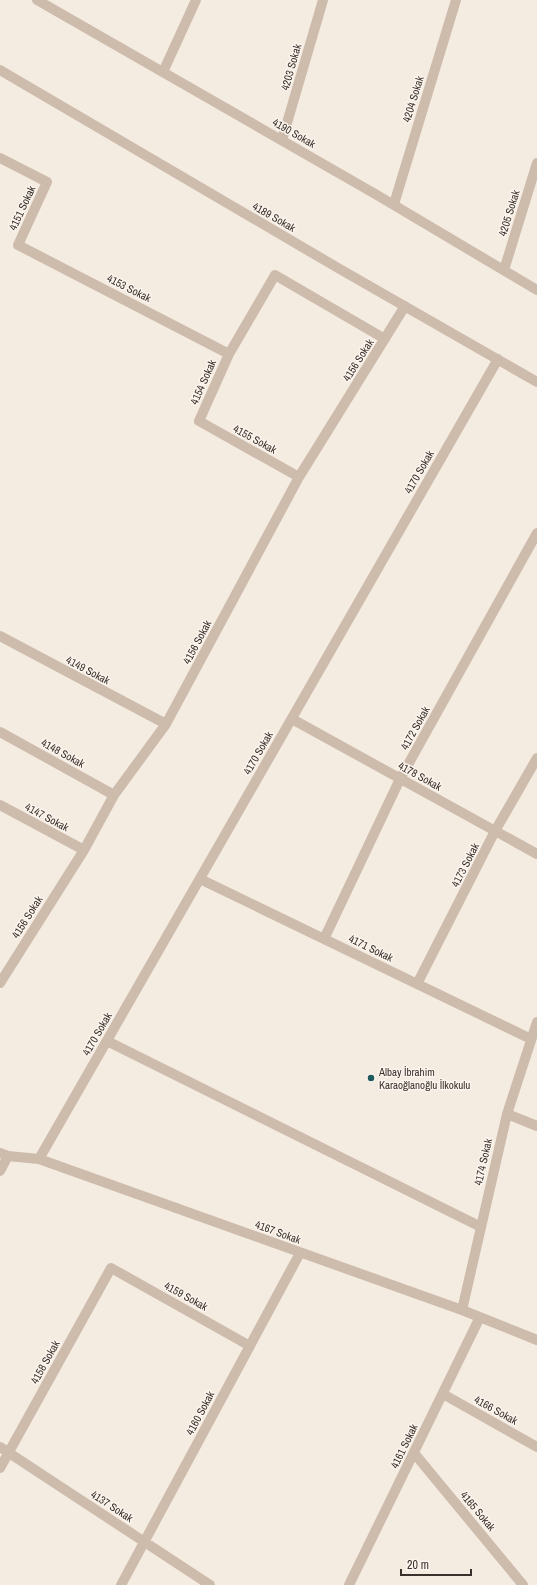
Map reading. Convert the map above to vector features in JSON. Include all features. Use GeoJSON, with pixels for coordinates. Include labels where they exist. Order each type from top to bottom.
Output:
{"type":"FeatureCollection","features":[{"type":"Feature","properties":{"kind":"street","name":"4190 Sokak"},"geometry":{"type":"LineString","coordinates":[[37,0],[51,4],[163,72],[394,204],[537,290]]}},
{"type":"Feature","properties":{"kind":"street"},"geometry":{"type":"LineString","coordinates":[[163,72],[196,0]]}},
{"type":"Feature","properties":{"kind":"street","name":"4203 Sokak"},"geometry":{"type":"LineString","coordinates":[[282,140],[323,0]]}},
{"type":"Feature","properties":{"kind":"street","name":"4204 Sokak"},"geometry":{"type":"LineString","coordinates":[[394,204],[456,0]]}},
{"type":"Feature","properties":{"kind":"street","name":"4189 Sokak"},"geometry":{"type":"LineString","coordinates":[[0,70],[537,382]]}},
{"type":"Feature","properties":{"kind":"street","name":"4151 Sokak"},"geometry":{"type":"LineString","coordinates":[[0,158],[47,182],[18,245]]}},
{"type":"Feature","properties":{"kind":"street","name":"4205 Sokak"},"geometry":{"type":"LineString","coordinates":[[504,270],[537,163]]}},
{"type":"Feature","properties":{"kind":"street","name":"4153 Sokak"},"geometry":{"type":"LineString","coordinates":[[18,245],[229,354]]}},
{"type":"Feature","properties":{"kind":"street","name":"4154 Sokak"},"geometry":{"type":"LineString","coordinates":[[199,421],[229,354],[275,275],[385,339]]}},
{"type":"Feature","properties":{"kind":"street","name":"4156 Sokak"},"geometry":{"type":"LineString","coordinates":[[0,983],[84,850],[114,795],[166,724],[299,477],[405,306]]}},
{"type":"Feature","properties":{"kind":"street","name":"4170 Sokak"},"geometry":{"type":"LineString","coordinates":[[39,1159],[498,359]]}},
{"type":"Feature","properties":{"kind":"street","name":"4155 Sokak"},"geometry":{"type":"LineString","coordinates":[[199,421],[299,477]]}},
{"type":"Feature","properties":{"kind":"street","name":"4172 Sokak"},"geometry":{"type":"LineString","coordinates":[[324,939],[400,779],[537,533]]}},
{"type":"Feature","properties":{"kind":"street","name":"4149 Sokak"},"geometry":{"type":"LineString","coordinates":[[0,636],[166,724]]}},
{"type":"Feature","properties":{"kind":"street","name":"4178 Sokak"},"geometry":{"type":"LineString","coordinates":[[292,719],[537,854]]}},
{"type":"Feature","properties":{"kind":"street","name":"4148 Sokak"},"geometry":{"type":"LineString","coordinates":[[0,732],[114,795]]}},
{"type":"Feature","properties":{"kind":"street","name":"4173 Sokak"},"geometry":{"type":"LineString","coordinates":[[417,984],[496,831],[537,758]]}},
{"type":"Feature","properties":{"kind":"street","name":"4147 Sokak"},"geometry":{"type":"LineString","coordinates":[[0,805],[84,850]]}},
{"type":"Feature","properties":{"kind":"street","name":"4171 Sokak"},"geometry":{"type":"LineString","coordinates":[[200,879],[531,1039]]}},
{"type":"Feature","properties":{"kind":"street","name":"4174 Sokak"},"geometry":{"type":"LineString","coordinates":[[462,1310],[506,1114],[537,1022]]}},
{"type":"Feature","properties":{"kind":"street"},"geometry":{"type":"LineString","coordinates":[[107,1041],[481,1227]]}},
{"type":"Feature","properties":{"kind":"street"},"geometry":{"type":"LineString","coordinates":[[506,1114],[537,1126]]}},
{"type":"Feature","properties":{"kind":"street"},"geometry":{"type":"LineString","coordinates":[[0,1171],[4,1154]]}},
{"type":"Feature","properties":{"kind":"street","name":"4167 Sokak"},"geometry":{"type":"LineString","coordinates":[[4,1154],[39,1159],[462,1310],[537,1340]]}},
{"type":"Feature","properties":{"kind":"street","name":"4160 Sokak"},"geometry":{"type":"LineString","coordinates":[[121,1585],[300,1253]]}},
{"type":"Feature","properties":{"kind":"street","name":"4159 Sokak"},"geometry":{"type":"LineString","coordinates":[[111,1268],[250,1346]]}},
{"type":"Feature","properties":{"kind":"street","name":"4158 Sokak"},"geometry":{"type":"LineString","coordinates":[[0,1468],[4,1450],[111,1268]]}},
{"type":"Feature","properties":{"kind":"street","name":"4161 Sokak"},"geometry":{"type":"LineString","coordinates":[[349,1585],[480,1317]]}},
{"type":"Feature","properties":{"kind":"street","name":"4166 Sokak"},"geometry":{"type":"LineString","coordinates":[[443,1394],[537,1447]]}},
{"type":"Feature","properties":{"kind":"street","name":"4137 Sokak"},"geometry":{"type":"LineString","coordinates":[[4,1450],[210,1585]]}},
{"type":"Feature","properties":{"kind":"street","name":"4165 Sokak"},"geometry":{"type":"LineString","coordinates":[[414,1453],[524,1585]]}},
{"type":"Feature","properties":{"kind":"place","name":"Albay İbrahim Karaoğlanoğlu İlkokulu"},"geometry":{"type":"Point","coordinates":[371,1078]}}]}
